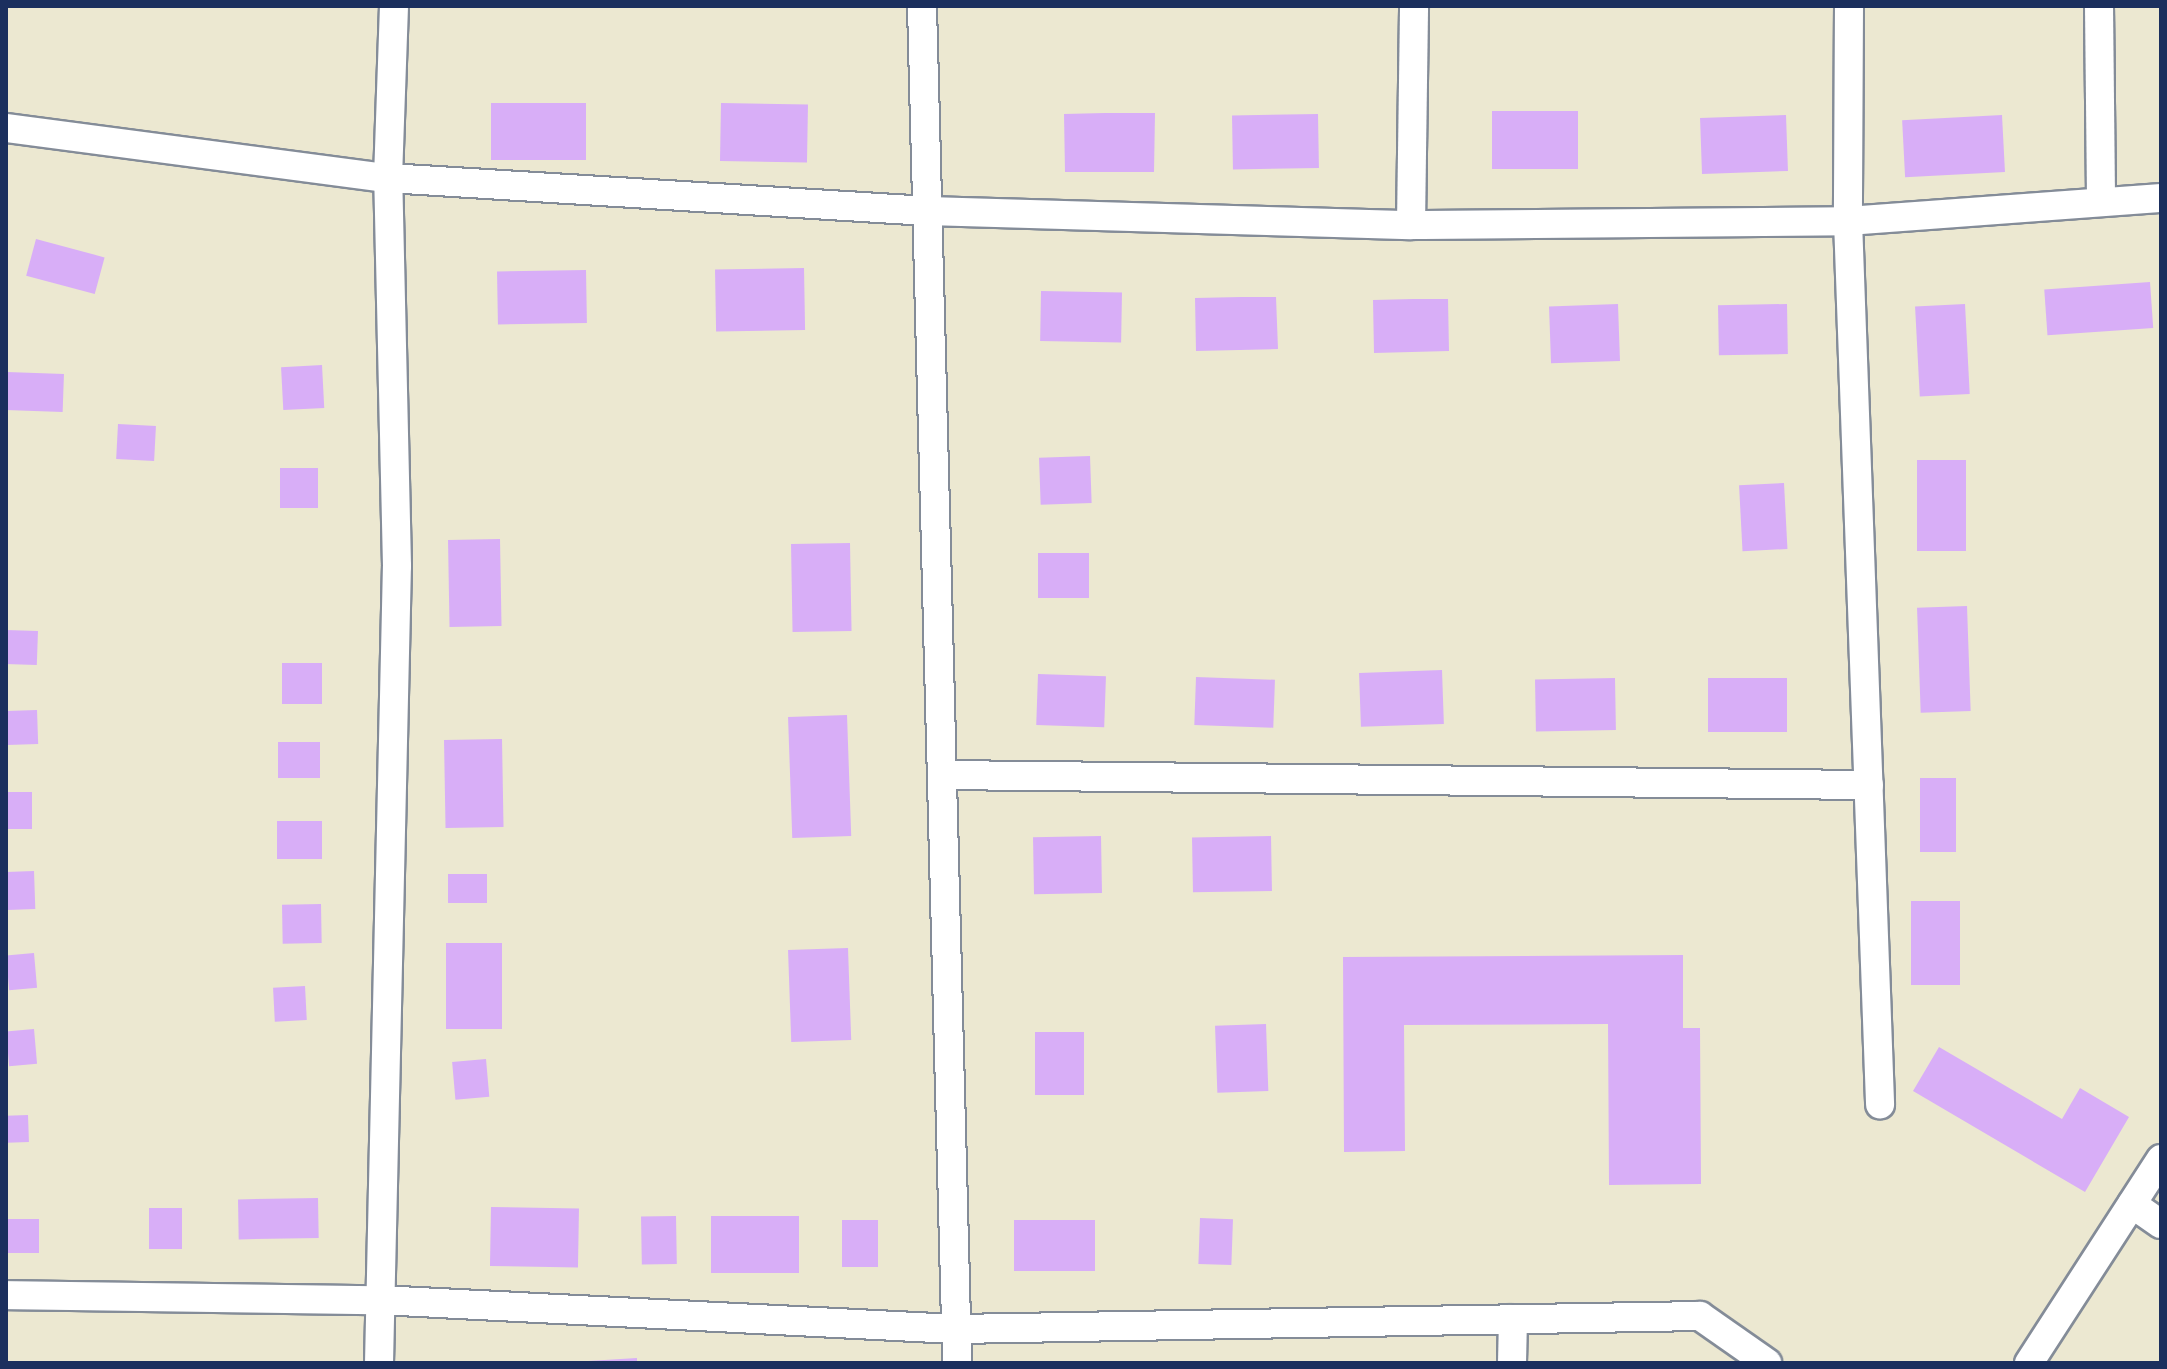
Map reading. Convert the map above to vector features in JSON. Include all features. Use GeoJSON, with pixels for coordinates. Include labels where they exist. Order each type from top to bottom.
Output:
{"type":"FeatureCollection","features":[{"type":"Feature","properties":{"kind":"street"},"geometry":{"type":"LineString","coordinates":[[379,1363],[397,566],[388,178],[394,6]]}},
{"type":"Feature","properties":{"kind":"street"},"geometry":{"type":"LineString","coordinates":[[922,6],[957,1363]]}},
{"type":"Feature","properties":{"kind":"street"},"geometry":{"type":"LineString","coordinates":[[1411,225],[1414,6]]}},
{"type":"Feature","properties":{"kind":"street"},"geometry":{"type":"LineString","coordinates":[[1849,6],[1848,221],[1880,1104]]}},
{"type":"Feature","properties":{"kind":"street"},"geometry":{"type":"LineString","coordinates":[[2099,6],[2101,202]]}},
{"type":"Feature","properties":{"kind":"street"},"geometry":{"type":"LineString","coordinates":[[6,128],[388,178],[928,211],[1411,225],[1848,221],[2161,198]]}},
{"type":"Feature","properties":{"kind":"street"},"geometry":{"type":"LineString","coordinates":[[942,775],[1869,785]]}},
{"type":"Feature","properties":{"kind":"street"},"geometry":{"type":"LineString","coordinates":[[2029,1363],[2161,1159]]}},
{"type":"Feature","properties":{"kind":"street"},"geometry":{"type":"LineString","coordinates":[[2132,1204],[2161,1224]]}},
{"type":"Feature","properties":{"kind":"street"},"geometry":{"type":"LineString","coordinates":[[6,1295],[379,1300],[956,1329],[1700,1316],[1767,1363]]}},
{"type":"Feature","properties":{"kind":"street"},"geometry":{"type":"LineString","coordinates":[[1512,1363],[1513,1319]]}},
{"type":"Feature","properties":{"kind":"building"},"geometry":{"type":"Polygon","coordinates":[[[491,103],[586,103],[586,160],[491,160],[491,103]]]}},
{"type":"Feature","properties":{"kind":"building"},"geometry":{"type":"Polygon","coordinates":[[[721,103],[808,105],[807,163],[720,161],[721,103]]]}},
{"type":"Feature","properties":{"kind":"building"},"geometry":{"type":"Polygon","coordinates":[[[1492,111],[1578,111],[1578,169],[1492,169],[1492,111]]]}},
{"type":"Feature","properties":{"kind":"building"},"geometry":{"type":"Polygon","coordinates":[[[1155,113],[1154,172],[1065,172],[1064,114],[1155,113]]]}},
{"type":"Feature","properties":{"kind":"building"},"geometry":{"type":"Polygon","coordinates":[[[1318,114],[1319,168],[1233,169],[1232,116],[1318,114]]]}},
{"type":"Feature","properties":{"kind":"building"},"geometry":{"type":"Polygon","coordinates":[[[1786,115],[1788,171],[1702,174],[1700,118],[1786,115]]]}},
{"type":"Feature","properties":{"kind":"building"},"geometry":{"type":"Polygon","coordinates":[[[2002,115],[2005,172],[1905,177],[1902,120],[2002,115]]]}},
{"type":"Feature","properties":{"kind":"building"},"geometry":{"type":"Polygon","coordinates":[[[36,239],[105,257],[95,294],[26,276],[36,239]]]}},
{"type":"Feature","properties":{"kind":"building"},"geometry":{"type":"Polygon","coordinates":[[[804,268],[805,330],[716,332],[715,270],[804,268]]]}},
{"type":"Feature","properties":{"kind":"building"},"geometry":{"type":"Polygon","coordinates":[[[586,270],[587,323],[498,325],[497,272],[586,270]]]}},
{"type":"Feature","properties":{"kind":"building"},"geometry":{"type":"Polygon","coordinates":[[[2150,282],[2153,328],[2047,335],[2044,289],[2150,282]]]}},
{"type":"Feature","properties":{"kind":"building"},"geometry":{"type":"Polygon","coordinates":[[[1041,291],[1122,292],[1121,342],[1040,341],[1041,291]]]}},
{"type":"Feature","properties":{"kind":"building"},"geometry":{"type":"Polygon","coordinates":[[[1276,297],[1278,349],[1196,351],[1195,298],[1276,297]]]}},
{"type":"Feature","properties":{"kind":"building"},"geometry":{"type":"Polygon","coordinates":[[[1448,299],[1449,351],[1374,353],[1373,300],[1448,299]]]}},
{"type":"Feature","properties":{"kind":"building"},"geometry":{"type":"Polygon","coordinates":[[[1618,304],[1620,361],[1551,363],[1549,306],[1618,304]]]}},
{"type":"Feature","properties":{"kind":"building"},"geometry":{"type":"Polygon","coordinates":[[[1787,304],[1788,354],[1719,355],[1718,305],[1787,304]]]}},
{"type":"Feature","properties":{"kind":"building"},"geometry":{"type":"Polygon","coordinates":[[[1965,304],[1970,394],[1920,396],[1915,307],[1965,304]]]}},
{"type":"Feature","properties":{"kind":"building"},"geometry":{"type":"Polygon","coordinates":[[[322,365],[324,408],[283,410],[281,367],[322,365]]]}},
{"type":"Feature","properties":{"kind":"building"},"geometry":{"type":"Polygon","coordinates":[[[7,372],[64,374],[63,412],[6,410],[7,372]]]}},
{"type":"Feature","properties":{"kind":"building"},"geometry":{"type":"Polygon","coordinates":[[[118,424],[156,426],[154,461],[116,459],[118,424]]]}},
{"type":"Feature","properties":{"kind":"building"},"geometry":{"type":"Polygon","coordinates":[[[1090,456],[1092,503],[1041,505],[1039,458],[1090,456]]]}},
{"type":"Feature","properties":{"kind":"building"},"geometry":{"type":"Polygon","coordinates":[[[1917,460],[1966,460],[1966,551],[1917,551],[1917,460]]]}},
{"type":"Feature","properties":{"kind":"building"},"geometry":{"type":"Polygon","coordinates":[[[280,468],[318,468],[318,508],[280,508],[280,468]]]}},
{"type":"Feature","properties":{"kind":"building"},"geometry":{"type":"Polygon","coordinates":[[[1784,483],[1787,549],[1743,551],[1739,485],[1784,483]]]}},
{"type":"Feature","properties":{"kind":"building"},"geometry":{"type":"Polygon","coordinates":[[[500,539],[502,626],[450,627],[448,540],[500,539]]]}},
{"type":"Feature","properties":{"kind":"building"},"geometry":{"type":"Polygon","coordinates":[[[850,543],[852,631],[793,632],[791,544],[850,543]]]}},
{"type":"Feature","properties":{"kind":"building"},"geometry":{"type":"Polygon","coordinates":[[[1038,553],[1089,553],[1089,598],[1038,598],[1038,553]]]}},
{"type":"Feature","properties":{"kind":"building"},"geometry":{"type":"Polygon","coordinates":[[[1967,606],[1971,711],[1921,713],[1917,608],[1967,606]]]}},
{"type":"Feature","properties":{"kind":"building"},"geometry":{"type":"Polygon","coordinates":[[[6,630],[38,631],[37,665],[6,664],[6,630]]]}},
{"type":"Feature","properties":{"kind":"building"},"geometry":{"type":"Polygon","coordinates":[[[282,663],[322,663],[322,704],[282,704],[282,663]]]}},
{"type":"Feature","properties":{"kind":"building"},"geometry":{"type":"Polygon","coordinates":[[[1442,670],[1444,724],[1361,727],[1359,673],[1442,670]]]}},
{"type":"Feature","properties":{"kind":"building"},"geometry":{"type":"Polygon","coordinates":[[[1038,674],[1106,676],[1104,727],[1036,725],[1038,674]]]}},
{"type":"Feature","properties":{"kind":"building"},"geometry":{"type":"Polygon","coordinates":[[[1196,677],[1275,680],[1273,728],[1194,725],[1196,677]]]}},
{"type":"Feature","properties":{"kind":"building"},"geometry":{"type":"Polygon","coordinates":[[[1615,678],[1616,730],[1536,731],[1535,679],[1615,678]]]}},
{"type":"Feature","properties":{"kind":"building"},"geometry":{"type":"Polygon","coordinates":[[[1708,678],[1787,678],[1787,732],[1708,732],[1708,678]]]}},
{"type":"Feature","properties":{"kind":"building"},"geometry":{"type":"Polygon","coordinates":[[[37,710],[38,744],[7,745],[6,711],[37,710]]]}},
{"type":"Feature","properties":{"kind":"building"},"geometry":{"type":"Polygon","coordinates":[[[847,715],[851,836],[792,838],[788,717],[847,715]]]}},
{"type":"Feature","properties":{"kind":"building"},"geometry":{"type":"Polygon","coordinates":[[[502,739],[504,827],[446,828],[444,740],[502,739]]]}},
{"type":"Feature","properties":{"kind":"building"},"geometry":{"type":"Polygon","coordinates":[[[278,742],[320,742],[320,778],[278,778],[278,742]]]}},
{"type":"Feature","properties":{"kind":"building"},"geometry":{"type":"Polygon","coordinates":[[[1920,778],[1956,778],[1956,852],[1920,852],[1920,778]]]}},
{"type":"Feature","properties":{"kind":"building"},"geometry":{"type":"Polygon","coordinates":[[[6,792],[32,792],[32,829],[6,829],[6,792]]]}},
{"type":"Feature","properties":{"kind":"building"},"geometry":{"type":"Polygon","coordinates":[[[277,821],[322,821],[322,859],[277,859],[277,821]]]}},
{"type":"Feature","properties":{"kind":"building"},"geometry":{"type":"Polygon","coordinates":[[[1101,836],[1102,893],[1034,894],[1033,837],[1101,836]]]}},
{"type":"Feature","properties":{"kind":"building"},"geometry":{"type":"Polygon","coordinates":[[[1271,836],[1272,891],[1193,892],[1192,837],[1271,836]]]}},
{"type":"Feature","properties":{"kind":"building"},"geometry":{"type":"Polygon","coordinates":[[[34,871],[35,909],[7,910],[6,872],[34,871]]]}},
{"type":"Feature","properties":{"kind":"building"},"geometry":{"type":"Polygon","coordinates":[[[448,874],[487,874],[487,903],[448,903],[448,874]]]}},
{"type":"Feature","properties":{"kind":"building"},"geometry":{"type":"Polygon","coordinates":[[[1911,901],[1960,901],[1960,985],[1911,985],[1911,901]]]}},
{"type":"Feature","properties":{"kind":"building"},"geometry":{"type":"Polygon","coordinates":[[[321,904],[322,943],[283,944],[282,905],[321,904]]]}},
{"type":"Feature","properties":{"kind":"building"},"geometry":{"type":"Polygon","coordinates":[[[446,943],[502,943],[502,1029],[446,1029],[446,943]]]}},
{"type":"Feature","properties":{"kind":"building"},"geometry":{"type":"Polygon","coordinates":[[[848,948],[851,1040],[791,1042],[788,950],[848,948]]]}},
{"type":"Feature","properties":{"kind":"building"},"geometry":{"type":"Polygon","coordinates":[[[34,953],[37,988],[9,990],[6,955],[34,953]]]}},
{"type":"Feature","properties":{"kind":"building"},"geometry":{"type":"Polygon","coordinates":[[[1683,955],[1683,1028],[1700,1028],[1701,1184],[1609,1185],[1608,1024],[1404,1025],[1405,1151],[1344,1152],[1343,957],[1683,955]]]}},
{"type":"Feature","properties":{"kind":"building"},"geometry":{"type":"Polygon","coordinates":[[[305,986],[307,1020],[275,1022],[273,988],[305,986]]]}},
{"type":"Feature","properties":{"kind":"building"},"geometry":{"type":"Polygon","coordinates":[[[1266,1024],[1268,1091],[1217,1093],[1215,1026],[1266,1024]]]}},
{"type":"Feature","properties":{"kind":"building"},"geometry":{"type":"Polygon","coordinates":[[[34,1029],[37,1064],[9,1066],[6,1031],[34,1029]]]}},
{"type":"Feature","properties":{"kind":"building"},"geometry":{"type":"Polygon","coordinates":[[[1035,1032],[1084,1032],[1084,1095],[1035,1095],[1035,1032]]]}},
{"type":"Feature","properties":{"kind":"building"},"geometry":{"type":"Polygon","coordinates":[[[1939,1047],[2062,1119],[2080,1088],[2129,1117],[2085,1192],[1913,1091],[1939,1047]]]}},
{"type":"Feature","properties":{"kind":"building"},"geometry":{"type":"Polygon","coordinates":[[[486,1059],[489,1097],[455,1100],[452,1062],[486,1059]]]}},
{"type":"Feature","properties":{"kind":"building"},"geometry":{"type":"Polygon","coordinates":[[[28,1115],[29,1142],[7,1143],[6,1116],[28,1115]]]}},
{"type":"Feature","properties":{"kind":"building"},"geometry":{"type":"Polygon","coordinates":[[[318,1198],[319,1238],[239,1239],[238,1199],[318,1198]]]}},
{"type":"Feature","properties":{"kind":"building"},"geometry":{"type":"Polygon","coordinates":[[[491,1207],[579,1209],[578,1268],[490,1266],[491,1207]]]}},
{"type":"Feature","properties":{"kind":"building"},"geometry":{"type":"Polygon","coordinates":[[[149,1208],[182,1208],[182,1249],[149,1249],[149,1208]]]}},
{"type":"Feature","properties":{"kind":"building"},"geometry":{"type":"Polygon","coordinates":[[[676,1216],[677,1264],[642,1265],[641,1217],[676,1216]]]}},
{"type":"Feature","properties":{"kind":"building"},"geometry":{"type":"Polygon","coordinates":[[[711,1216],[799,1216],[799,1273],[711,1273],[711,1216]]]}},
{"type":"Feature","properties":{"kind":"building"},"geometry":{"type":"Polygon","coordinates":[[[1200,1218],[1233,1219],[1231,1265],[1198,1264],[1200,1218]]]}},
{"type":"Feature","properties":{"kind":"building"},"geometry":{"type":"Polygon","coordinates":[[[6,1219],[39,1219],[39,1253],[6,1253],[6,1219]]]}},
{"type":"Feature","properties":{"kind":"building"},"geometry":{"type":"Polygon","coordinates":[[[842,1220],[878,1220],[878,1267],[842,1267],[842,1220]]]}},
{"type":"Feature","properties":{"kind":"building"},"geometry":{"type":"Polygon","coordinates":[[[1014,1220],[1095,1220],[1095,1271],[1014,1271],[1014,1220]]]}},
{"type":"Feature","properties":{"kind":"building"},"geometry":{"type":"Polygon","coordinates":[[[637,1358],[637,1363],[588,1363],[588,1361],[637,1358]]]}}]}
